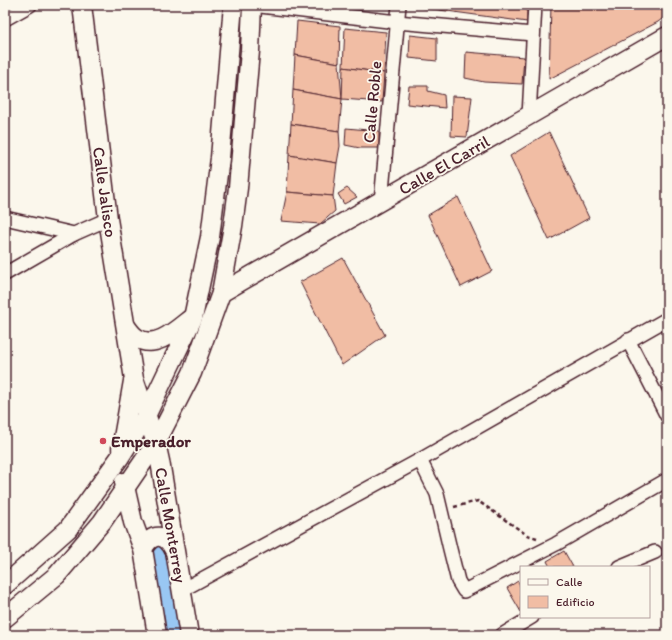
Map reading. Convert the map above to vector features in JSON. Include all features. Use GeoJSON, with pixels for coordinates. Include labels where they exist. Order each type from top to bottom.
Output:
{"type":"FeatureCollection","features":[{"type":"Feature","properties":{"kind":"main road","name":"Calle Jalisco"},"geometry":{"type":"LineString","coordinates":[[82,5],[108,219],[134,379],[146,416]]}},
{"type":"Feature","properties":{"kind":"main road"},"geometry":{"type":"LineString","coordinates":[[5,584],[68,529],[120,457],[146,416],[193,318],[210,237],[220,158],[233,5]]}},
{"type":"Feature","properties":{"kind":"main road"},"geometry":{"type":"LineString","coordinates":[[5,618],[57,575],[102,522],[156,443],[192,373],[221,293],[238,188],[250,51],[252,5]]}},
{"type":"Feature","properties":{"kind":"main road","name":"Calle El Carril"},"geometry":{"type":"LineString","coordinates":[[221,293],[667,36]]}},
{"type":"Feature","properties":{"kind":"main road"},"geometry":{"type":"LineString","coordinates":[[126,326],[135,337],[144,342],[159,340],[193,318]]}},
{"type":"Feature","properties":{"kind":"main road","name":"Calle Jalisco"},"geometry":{"type":"LineString","coordinates":[[120,457],[134,379]]}},
{"type":"Feature","properties":{"kind":"main road","name":"Calle Monterrey"},"geometry":{"type":"LineString","coordinates":[[146,416],[156,443],[189,635]]}},
{"type":"Feature","properties":{"kind":"main road","name":"Calle Monterrey"},"geometry":{"type":"LineString","coordinates":[[120,457],[133,522],[143,549],[157,635]]}},
{"type":"Feature","properties":{"kind":"main road"},"geometry":{"type":"LineString","coordinates":[[102,522],[122,516],[127,517],[133,522]]}},
{"type":"Feature","properties":{"kind":"main road"},"geometry":{"type":"LineString","coordinates":[[143,549],[147,541],[154,537],[163,537],[170,542],[174,550]]}},
{"type":"Feature","properties":{"kind":"street"},"geometry":{"type":"LineString","coordinates":[[5,19],[30,5]]}},
{"type":"Feature","properties":{"kind":"street"},"geometry":{"type":"LineString","coordinates":[[252,5],[397,22],[533,34]]}},
{"type":"Feature","properties":{"kind":"street","name":"Calle Roble"},"geometry":{"type":"LineString","coordinates":[[380,202],[399,5]]}},
{"type":"Feature","properties":{"kind":"street"},"geometry":{"type":"LineString","coordinates":[[529,116],[535,5]]}},
{"type":"Feature","properties":{"kind":"street"},"geometry":{"type":"LineString","coordinates":[[5,218],[74,234]]}},
{"type":"Feature","properties":{"kind":"street"},"geometry":{"type":"LineString","coordinates":[[5,274],[74,234],[108,219]]}},
{"type":"Feature","properties":{"kind":"street"},"geometry":{"type":"LineString","coordinates":[[182,590],[420,460],[667,318]]}},
{"type":"Feature","properties":{"kind":"street"},"geometry":{"type":"LineString","coordinates":[[628,340],[667,416]]}},
{"type":"Feature","properties":{"kind":"street"},"geometry":{"type":"LineString","coordinates":[[420,460],[437,494],[458,581],[464,591],[556,544],[667,480]]}},
{"type":"Feature","properties":{"kind":"street"},"geometry":{"type":"LineString","coordinates":[[621,566],[655,552]]}},
{"type":"Feature","properties":{"kind":"street"},"geometry":{"type":"LineString","coordinates":[[502,635],[530,618]]}},
{"type":"Feature","properties":{"kind":"path"},"geometry":{"type":"LineString","coordinates":[[440,511],[478,500],[527,535],[556,544]]}},
{"type":"Feature","properties":{"kind":"building"},"geometry":{"type":"Polygon","coordinates":[[[527,5],[527,22],[410,6],[527,5]]]}},
{"type":"Feature","properties":{"kind":"building"},"geometry":{"type":"Polygon","coordinates":[[[551,5],[667,5],[667,15],[658,22],[549,79],[551,5]]]}},
{"type":"Feature","properties":{"kind":"building"},"geometry":{"type":"Polygon","coordinates":[[[297,21],[340,26],[339,63],[295,55],[297,21]]]}},
{"type":"Feature","properties":{"kind":"building"},"geometry":{"type":"Polygon","coordinates":[[[345,28],[386,32],[384,73],[343,67],[345,28]]]}},
{"type":"Feature","properties":{"kind":"building"},"geometry":{"type":"Polygon","coordinates":[[[410,35],[437,38],[437,61],[409,58],[410,35]]]}},
{"type":"Feature","properties":{"kind":"building"},"geometry":{"type":"Polygon","coordinates":[[[466,52],[524,57],[522,84],[484,82],[465,78],[466,52]]]}},
{"type":"Feature","properties":{"kind":"building"},"geometry":{"type":"Polygon","coordinates":[[[295,55],[339,63],[342,99],[293,90],[295,55]]]}},
{"type":"Feature","properties":{"kind":"building"},"geometry":{"type":"Polygon","coordinates":[[[343,67],[384,73],[382,102],[342,99],[343,67]]]}},
{"type":"Feature","properties":{"kind":"building"},"geometry":{"type":"Polygon","coordinates":[[[409,86],[428,86],[428,91],[444,95],[445,108],[407,104],[409,86]]]}},
{"type":"Feature","properties":{"kind":"building"},"geometry":{"type":"Polygon","coordinates":[[[293,90],[342,99],[339,131],[291,124],[293,90]]]}},
{"type":"Feature","properties":{"kind":"building"},"geometry":{"type":"Polygon","coordinates":[[[452,96],[472,97],[467,137],[451,136],[452,96]]]}},
{"type":"Feature","properties":{"kind":"building"},"geometry":{"type":"Polygon","coordinates":[[[291,124],[339,131],[340,146],[337,163],[289,155],[291,124]]]}},
{"type":"Feature","properties":{"kind":"building"},"geometry":{"type":"Polygon","coordinates":[[[346,128],[379,131],[379,148],[360,148],[345,145],[346,128]]]}},
{"type":"Feature","properties":{"kind":"building"},"geometry":{"type":"Polygon","coordinates":[[[549,132],[589,218],[549,240],[510,156],[549,132]]]}},
{"type":"Feature","properties":{"kind":"building"},"geometry":{"type":"Polygon","coordinates":[[[289,155],[337,163],[333,196],[287,192],[289,155]]]}},
{"type":"Feature","properties":{"kind":"building"},"geometry":{"type":"Polygon","coordinates":[[[347,188],[357,197],[344,204],[338,194],[347,188]]]}},
{"type":"Feature","properties":{"kind":"building"},"geometry":{"type":"Polygon","coordinates":[[[287,192],[333,196],[335,211],[320,224],[281,221],[287,192]]]}},
{"type":"Feature","properties":{"kind":"building"},"geometry":{"type":"Polygon","coordinates":[[[458,197],[492,271],[461,287],[428,215],[458,197]]]}},
{"type":"Feature","properties":{"kind":"building"},"geometry":{"type":"Polygon","coordinates":[[[343,258],[385,335],[342,365],[300,282],[343,258]]]}},
{"type":"Feature","properties":{"kind":"building"},"geometry":{"type":"Polygon","coordinates":[[[564,551],[572,566],[550,566],[547,561],[564,551]]]}},
{"type":"Feature","properties":{"kind":"building"},"geometry":{"type":"Polygon","coordinates":[[[518,581],[520,586],[520,610],[507,588],[518,581]]]}},
{"type":"Feature","properties":{"kind":"waterway"},"geometry":{"type":"LineString","coordinates":[[158,549],[173,635]]}},
{"type":"Feature","properties":{"kind":"place","name":"Emperador"},"geometry":{"type":"Point","coordinates":[103,441]}}]}
